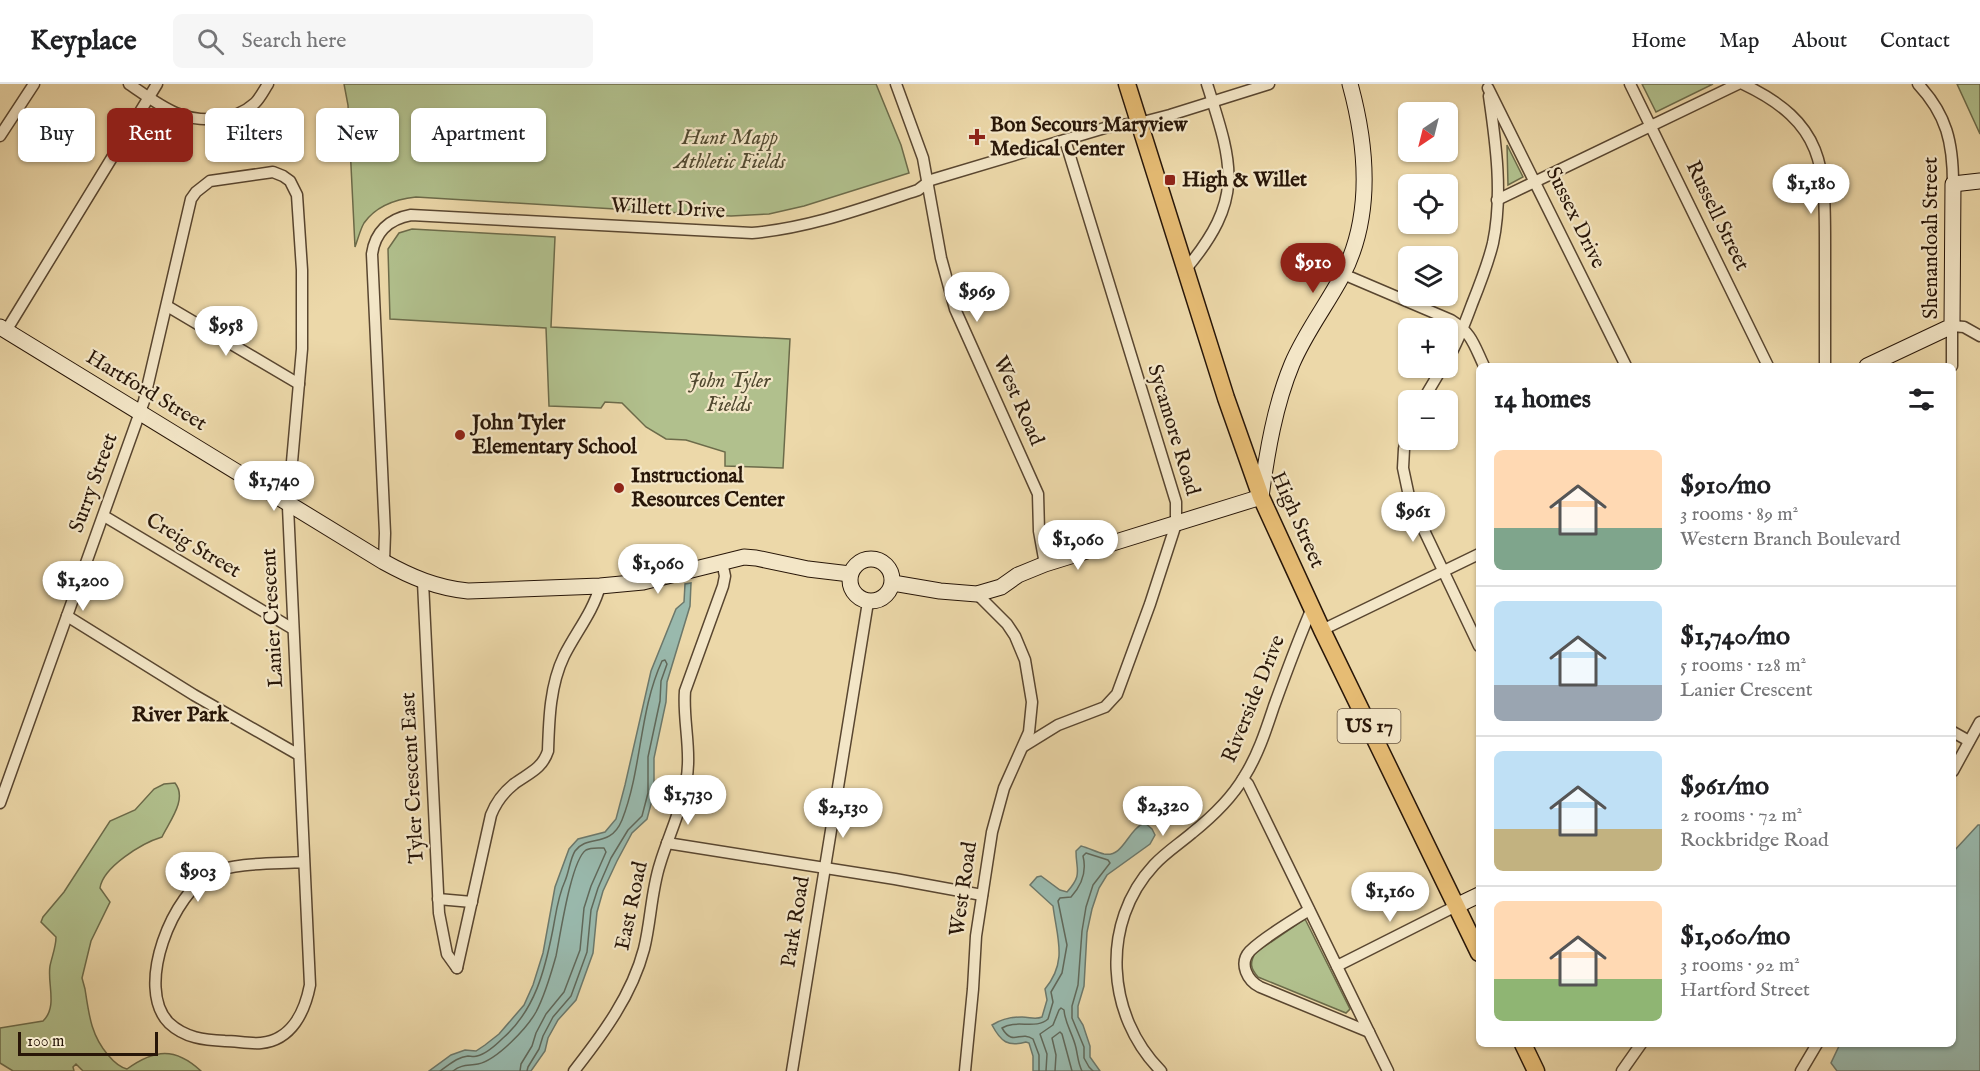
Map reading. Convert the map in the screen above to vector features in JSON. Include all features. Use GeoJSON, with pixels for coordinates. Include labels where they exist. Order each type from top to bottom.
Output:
{"type":"FeatureCollection","features":[{"type":"Feature","properties":{"kind":"main road","name":"High Street"},"geometry":{"type":"LineString","coordinates":[[1127,84],[1226,398],[1261,497],[1322,630],[1476,947]]}},
{"type":"Feature","properties":{"kind":"main road"},"geometry":{"type":"LineString","coordinates":[[1524,1047],[1536,1071]]}},
{"type":"Feature","properties":{"kind":"street"},"geometry":{"type":"LineString","coordinates":[[0,136],[34,84]]}},
{"type":"Feature","properties":{"kind":"street"},"geometry":{"type":"LineString","coordinates":[[129,84],[173,112],[197,119],[238,114],[255,102],[268,84]]}},
{"type":"Feature","properties":{"kind":"street"},"geometry":{"type":"LineString","coordinates":[[3,329],[157,84]]}},
{"type":"Feature","properties":{"kind":"street","name":"West Road"},"geometry":{"type":"LineString","coordinates":[[896,84],[923,158],[941,258],[956,309],[1038,494],[1040,538],[1045,564]]}},
{"type":"Feature","properties":{"kind":"street"},"geometry":{"type":"LineString","coordinates":[[1186,270],[1212,235],[1220,219],[1228,186],[1228,152],[1207,84]]}},
{"type":"Feature","properties":{"kind":"street","name":"Willett Drive"},"geometry":{"type":"LineString","coordinates":[[384,562],[385,533],[372,254],[376,239],[387,225],[401,217],[411,215],[752,233],[794,228],[818,223],[918,190],[928,183],[1121,123],[1139,122],[1269,84]]}},
{"type":"Feature","properties":{"kind":"street"},"geometry":{"type":"LineString","coordinates":[[893,583],[940,591],[977,594],[1001,587],[1018,575],[1045,564],[1261,497],[1285,381],[1303,342],[1343,274],[1356,237],[1364,186],[1362,137],[1350,84]]}},
{"type":"Feature","properties":{"kind":"street","name":"Russell Street"},"geometry":{"type":"LineString","coordinates":[[1630,84],[1767,363]]}},
{"type":"Feature","properties":{"kind":"street"},"geometry":{"type":"LineString","coordinates":[[1497,200],[1741,84],[1767,97],[1798,121],[1818,157],[1825,189],[1825,363]]}},
{"type":"Feature","properties":{"kind":"street","name":"Shenandoah Street"},"geometry":{"type":"LineString","coordinates":[[1918,84],[1930,98],[1947,128],[1953,160],[1952,363]]}},
{"type":"Feature","properties":{"kind":"street"},"geometry":{"type":"LineString","coordinates":[[1458,338],[1488,261],[1494,232],[1497,159],[1488,86]]}},
{"type":"Feature","properties":{"kind":"street","name":"Sussex Drive"},"geometry":{"type":"LineString","coordinates":[[1488,86],[1625,363]]}},
{"type":"Feature","properties":{"kind":"street","name":"Sycamore Road"},"geometry":{"type":"LineString","coordinates":[[1024,746],[1058,725],[1105,706],[1117,694],[1176,524],[1176,502],[1065,140]]}},
{"type":"Feature","properties":{"kind":"street","name":"Lanier Crescent"},"geometry":{"type":"LineString","coordinates":[[140,412],[192,199],[196,192],[210,182],[273,172],[283,176],[294,187],[297,195],[303,309],[288,503],[310,985],[308,999],[299,1020],[284,1034],[262,1043],[200,1039],[178,1030],[162,1014],[156,981],[159,953],[169,925],[191,888],[205,877],[228,867],[303,862]]}},
{"type":"Feature","properties":{"kind":"street"},"geometry":{"type":"LineString","coordinates":[[1953,184],[1980,181]]}},
{"type":"Feature","properties":{"kind":"street"},"geometry":{"type":"LineString","coordinates":[[1343,274],[1452,320],[1469,334],[1483,363]]}},
{"type":"Feature","properties":{"kind":"street"},"geometry":{"type":"LineString","coordinates":[[167,306],[299,384]]}},
{"type":"Feature","properties":{"kind":"street"},"geometry":{"type":"LineString","coordinates":[[1874,363],[1952,326],[1964,327],[1980,336]]}},
{"type":"Feature","properties":{"kind":"street","name":"Hartford Street"},"geometry":{"type":"LineString","coordinates":[[3,329],[384,562],[423,582],[468,591],[600,586],[643,582],[744,557],[850,574]]}},
{"type":"Feature","properties":{"kind":"street","name":"Surry Street"},"geometry":{"type":"LineString","coordinates":[[0,803],[140,412]]}},
{"type":"Feature","properties":{"kind":"street"},"geometry":{"type":"LineString","coordinates":[[1404,450],[1403,468],[1410,501],[1476,640]]}},
{"type":"Feature","properties":{"kind":"street","name":"Creig Street"},"geometry":{"type":"LineString","coordinates":[[104,516],[293,629]]}},
{"type":"Feature","properties":{"kind":"street"},"geometry":{"type":"LineString","coordinates":[[1322,630],[1476,556]]}},
{"type":"Feature","properties":{"kind":"street"},"geometry":{"type":"LineString","coordinates":[[875,559],[881,561],[890,570],[893,583],[887,595],[882,599],[868,602],[857,597],[849,580],[853,568],[863,560],[875,559]]}},
{"type":"Feature","properties":{"kind":"street","name":"East Road"},"geometry":{"type":"LineString","coordinates":[[574,1071],[613,1019],[644,948],[653,891],[682,801],[688,763],[685,691],[723,586],[722,561]]}},
{"type":"Feature","properties":{"kind":"street","name":"Tyler Crescent East"},"geometry":{"type":"LineString","coordinates":[[423,582],[440,926],[447,954],[457,968],[472,902]]}},
{"type":"Feature","properties":{"kind":"street"},"geometry":{"type":"LineString","coordinates":[[438,899],[472,902],[491,814],[502,795],[535,771],[545,759],[548,751],[553,691],[557,674],[575,635],[593,606],[600,586]]}},
{"type":"Feature","properties":{"kind":"street","name":"West Road"},"geometry":{"type":"LineString","coordinates":[[964,1071],[976,936],[992,832],[1004,788],[1024,746],[1032,717],[1032,702],[1025,660],[1015,636],[977,594]]}},
{"type":"Feature","properties":{"kind":"street","name":"Park Road"},"geometry":{"type":"LineString","coordinates":[[792,1071],[868,602]]}},
{"type":"Feature","properties":{"kind":"street","name":"Riverside Drive"},"geometry":{"type":"LineString","coordinates":[[1161,1071],[1137,1040],[1120,1001],[1116,972],[1117,944],[1127,907],[1143,878],[1167,852],[1213,814],[1231,796],[1243,779],[1260,744],[1312,608]]}},
{"type":"Feature","properties":{"kind":"street"},"geometry":{"type":"LineString","coordinates":[[67,616],[194,695],[299,755]]}},
{"type":"Feature","properties":{"kind":"street"},"geometry":{"type":"LineString","coordinates":[[1956,765],[1980,722]]}},
{"type":"Feature","properties":{"kind":"street"},"geometry":{"type":"LineString","coordinates":[[1956,734],[1969,741]]}},
{"type":"Feature","properties":{"kind":"street"},"geometry":{"type":"LineString","coordinates":[[1243,779],[1248,784],[1388,1071]]}},
{"type":"Feature","properties":{"kind":"street"},"geometry":{"type":"LineString","coordinates":[[668,843],[982,895]]}},
{"type":"Feature","properties":{"kind":"street"},"geometry":{"type":"LineString","coordinates":[[1336,966],[1476,896]]}},
{"type":"Feature","properties":{"kind":"street"},"geometry":{"type":"LineString","coordinates":[[1310,910],[1250,951],[1245,963],[1249,979],[1260,987],[1369,1032]]}},
{"type":"Feature","properties":{"kind":"street"},"geometry":{"type":"LineString","coordinates":[[1622,1071],[1639,1047]]}},
{"type":"Feature","properties":{"kind":"street"},"geometry":{"type":"LineString","coordinates":[[1801,1071],[1815,1047]]}},
{"type":"Feature","properties":{"kind":"green space","name":"Hunt Mapp Athletic Fields"},"geometry":{"type":"Polygon","coordinates":[[[344,84],[876,84],[901,145],[909,173],[804,206],[769,214],[731,216],[416,197],[394,202],[375,212],[364,223],[355,247],[351,162],[399,162],[399,108],[348,108],[344,84]]]}},
{"type":"Feature","properties":{"kind":"green space"},"geometry":{"type":"Polygon","coordinates":[[[1642,84],[1713,84],[1656,112],[1642,84]]]}},
{"type":"Feature","properties":{"kind":"green space"},"geometry":{"type":"Polygon","coordinates":[[[1957,84],[1980,84],[1980,134],[1957,84]]]}},
{"type":"Feature","properties":{"kind":"green space"},"geometry":{"type":"Polygon","coordinates":[[[1507,145],[1523,177],[1508,185],[1507,145]]]}},
{"type":"Feature","properties":{"kind":"green space","name":"John Tyler Fields"},"geometry":{"type":"Polygon","coordinates":[[[412,229],[555,237],[551,327],[790,339],[783,468],[725,466],[725,452],[686,440],[666,439],[646,427],[622,403],[605,402],[601,408],[549,406],[546,328],[390,319],[388,249],[399,233],[412,229]]]}},
{"type":"Feature","properties":{"kind":"green space"},"geometry":{"type":"Polygon","coordinates":[[[175,783],[178,789],[178,803],[173,818],[162,837],[125,857],[108,872],[103,880],[100,888],[110,902],[91,941],[82,978],[94,1032],[102,1047],[116,1064],[127,1069],[137,1062],[165,1053],[192,1063],[201,1071],[83,1071],[76,1064],[73,1067],[74,1071],[13,1071],[0,1063],[0,1028],[43,1021],[50,1009],[49,973],[56,937],[41,922],[43,917],[64,892],[110,821],[135,810],[154,789],[164,784],[175,783]]]}},
{"type":"Feature","properties":{"kind":"green space"},"geometry":{"type":"Polygon","coordinates":[[[1305,919],[1350,1009],[1346,1013],[1258,977],[1253,971],[1252,963],[1255,953],[1305,919]]]}},
{"type":"Feature","properties":{"kind":"water"},"geometry":{"type":"Polygon","coordinates":[[[691,583],[690,606],[667,682],[666,702],[654,758],[654,793],[647,819],[632,833],[603,891],[597,912],[593,953],[576,1000],[558,1020],[548,1038],[545,1051],[531,1071],[429,1071],[451,1055],[465,1050],[476,1051],[485,1045],[499,1034],[524,1005],[543,953],[555,887],[569,849],[578,839],[605,832],[616,819],[651,671],[676,609],[684,602],[685,584],[691,583]]]}},
{"type":"Feature","properties":{"kind":"water"},"geometry":{"type":"Polygon","coordinates":[[[1145,823],[1155,835],[1150,844],[1107,875],[1099,888],[1087,932],[1084,986],[1078,1006],[1078,1017],[1090,1046],[1090,1057],[1100,1071],[1033,1071],[1033,1056],[1029,1043],[1006,1042],[992,1025],[1014,1018],[1042,1017],[1047,1000],[1045,989],[1057,969],[1059,949],[1053,906],[1030,885],[1041,876],[1060,890],[1067,892],[1077,876],[1076,851],[1081,846],[1104,854],[1111,854],[1116,852],[1139,826],[1145,823]]]}},
{"type":"Feature","properties":{"kind":"water"},"geometry":{"type":"Polygon","coordinates":[[[1980,825],[1980,1071],[1837,1071],[1831,1063],[1839,1047],[1956,1047],[1956,849],[1980,825]]]}},
{"type":"Feature","properties":{"kind":"place","name":"Bon Secours Maryview Medical Center"},"geometry":{"type":"Point","coordinates":[977,137]}},
{"type":"Feature","properties":{"kind":"place","name":"High & Willet"},"geometry":{"type":"Point","coordinates":[1170,180]}},
{"type":"Feature","properties":{"kind":"place","name":"John Tyler Elementary School"},"geometry":{"type":"Point","coordinates":[460,435]}},
{"type":"Feature","properties":{"kind":"place","name":"Instructional Resources Center"},"geometry":{"type":"Point","coordinates":[619,488]}},
{"type":"Feature","properties":{"kind":"district","name":"River Park"},"geometry":{"type":"Point","coordinates":[180,715]}}]}
